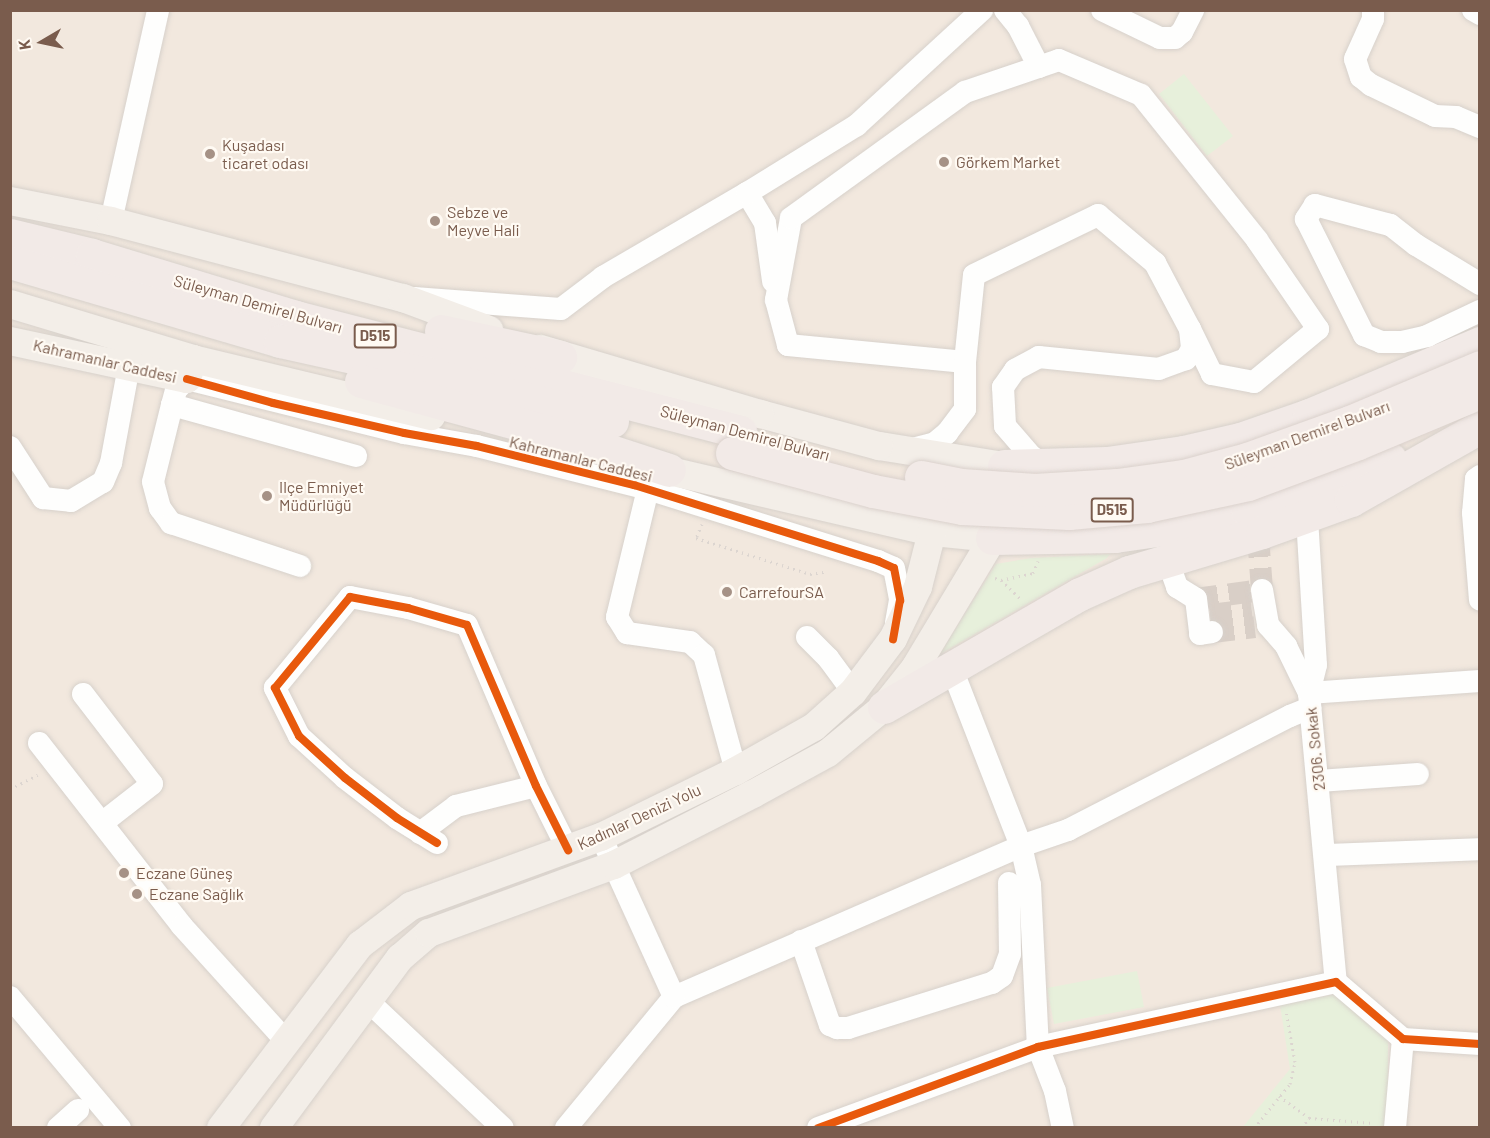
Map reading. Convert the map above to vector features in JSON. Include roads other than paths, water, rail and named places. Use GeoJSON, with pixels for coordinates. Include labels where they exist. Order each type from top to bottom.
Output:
{"type":"FeatureCollection","features":[{"type":"Feature","properties":{"kind":"highway"},"geometry":{"type":"LineString","coordinates":[[10,219],[108,240],[421,327],[560,357]]}},
{"type":"Feature","properties":{"kind":"highway","name":"Süleyman Demirel Bulvarı"},"geometry":{"type":"LineString","coordinates":[[10,235],[92,255],[736,442],[873,491],[962,508],[1080,512],[1147,506],[1248,484],[1358,443],[1479,393]]}},
{"type":"Feature","properties":{"kind":"highway","name":"Süleyman Demirel Bulvarı"},"geometry":{"type":"LineString","coordinates":[[10,262],[280,341],[736,442],[961,484],[1035,490],[1117,485],[1184,476],[1247,459],[1350,422],[1479,367]]}},
{"type":"Feature","properties":{"kind":"highway"},"geometry":{"type":"LineString","coordinates":[[10,281],[116,315],[567,437],[658,480]]}},
{"type":"Feature","properties":{"kind":"highway"},"geometry":{"type":"LineString","coordinates":[[1002,466],[1107,464],[1183,452],[1240,438],[1309,415],[1479,343]]}},
{"type":"Feature","properties":{"kind":"highway"},"geometry":{"type":"LineString","coordinates":[[884,707],[1080,594],[1167,559],[1307,518],[1351,500],[1479,426]]}},
{"type":"Feature","properties":{"kind":"highway"},"geometry":{"type":"LineString","coordinates":[[992,538],[1115,536],[1192,525],[1247,510],[1479,426]]}},
{"type":"Feature","properties":{"kind":"highway"},"geometry":{"type":"LineString","coordinates":[[1107,464],[1091,480],[1087,505],[1091,519],[1115,536]]}},
{"type":"Feature","properties":{"kind":"main road"},"geometry":{"type":"LineString","coordinates":[[10,201],[111,221],[404,298],[560,357],[879,446],[1002,466]]}},
{"type":"Feature","properties":{"kind":"main road"},"geometry":{"type":"LineString","coordinates":[[10,304],[190,369],[658,480],[740,487],[932,531],[992,538]]}},
{"type":"Feature","properties":{"kind":"main road","name":"Kahramanlar Caddesi"},"geometry":{"type":"LineString","coordinates":[[10,341],[129,366],[190,369]]}},
{"type":"Feature","properties":{"kind":"main road","name":"Kadınlar Denizi Yolu"},"geometry":{"type":"LineString","coordinates":[[221,1128],[285,1040],[360,945],[411,906],[601,837],[736,771],[814,727],[853,692],[893,639],[918,587],[932,531],[948,497],[957,459]]}},
{"type":"Feature","properties":{"kind":"main road","name":"Kadınlar Denizi Yolu"},"geometry":{"type":"LineString","coordinates":[[274,1128],[400,958],[429,933],[614,865],[828,753],[884,707],[915,668],[1005,518],[1009,504],[1009,480],[1002,466]]}},
{"type":"Feature","properties":{"kind":"main road"},"geometry":{"type":"LineString","coordinates":[[880,520],[909,538],[915,558],[912,599]]}},
{"type":"Feature","properties":{"kind":"main road"},"geometry":{"type":"LineString","coordinates":[[240,1128],[349,979],[411,906]]}},
{"type":"Feature","properties":{"kind":"main road"},"geometry":{"type":"LineString","coordinates":[[258,1128],[332,1026],[394,953],[429,933]]}},
{"type":"Feature","properties":{"kind":"street"},"geometry":{"type":"LineString","coordinates":[[111,221],[158,10]]}},
{"type":"Feature","properties":{"kind":"street"},"geometry":{"type":"LineString","coordinates":[[404,298],[439,298],[561,309],[603,277],[747,193],[857,125],[982,10]]}},
{"type":"Feature","properties":{"kind":"street"},"geometry":{"type":"LineString","coordinates":[[1005,10],[1018,26],[1039,67]]}},
{"type":"Feature","properties":{"kind":"street"},"geometry":{"type":"LineString","coordinates":[[1102,10],[1160,38],[1175,38],[1182,33],[1193,10]]}},
{"type":"Feature","properties":{"kind":"street"},"geometry":{"type":"LineString","coordinates":[[1373,10],[1373,19],[1355,59],[1361,77],[1371,85],[1435,116],[1456,117],[1479,127]]}},
{"type":"Feature","properties":{"kind":"street"},"geometry":{"type":"LineString","coordinates":[[1473,10],[1479,14]]}},
{"type":"Feature","properties":{"kind":"street"},"geometry":{"type":"LineString","coordinates":[[765,223],[791,218],[965,92],[1059,60],[1141,95],[1257,240],[1318,329],[1254,382],[1212,374],[1039,357],[1015,370],[1003,387],[1005,426],[1002,466]]}},
{"type":"Feature","properties":{"kind":"street"},"geometry":{"type":"LineString","coordinates":[[747,193],[765,223],[776,300],[788,345],[965,363]]}},
{"type":"Feature","properties":{"kind":"street"},"geometry":{"type":"LineString","coordinates":[[1479,284],[1416,245],[1389,225],[1316,205],[1306,219],[1364,335],[1381,342],[1401,342],[1426,336],[1479,311]]}},
{"type":"Feature","properties":{"kind":"street"},"geometry":{"type":"LineString","coordinates":[[957,459],[957,445],[965,409],[965,363],[974,276],[1098,215],[1155,262],[1212,374]]}},
{"type":"Feature","properties":{"kind":"street"},"geometry":{"type":"LineString","coordinates":[[776,300],[791,218]]}},
{"type":"Feature","properties":{"kind":"street"},"geometry":{"type":"LineString","coordinates":[[1159,369],[1186,359],[1192,349],[1190,329]]}},
{"type":"Feature","properties":{"kind":"street"},"geometry":{"type":"LineString","coordinates":[[10,447],[43,498],[72,501],[103,482],[111,463],[129,366]]}},
{"type":"Feature","properties":{"kind":"street"},"geometry":{"type":"LineString","coordinates":[[190,369],[176,390],[153,482],[160,508],[171,523],[300,566]]}},
{"type":"Feature","properties":{"kind":"street"},"geometry":{"type":"LineString","coordinates":[[172,405],[356,456]]}},
{"type":"Feature","properties":{"kind":"street"},"geometry":{"type":"LineString","coordinates":[[879,446],[911,451],[935,443],[947,434],[965,409]]}},
{"type":"Feature","properties":{"kind":"street"},"geometry":{"type":"LineString","coordinates":[[1005,426],[1031,456],[1047,466]]}},
{"type":"Feature","properties":{"kind":"street"},"geometry":{"type":"LineString","coordinates":[[1479,476],[1476,479],[1473,513],[1479,600]]}},
{"type":"Feature","properties":{"kind":"street"},"geometry":{"type":"LineString","coordinates":[[658,480],[617,617],[627,633],[690,642],[704,655],[736,771]]}},
{"type":"Feature","properties":{"kind":"street","name":"Kahramanlar Caddesi"},"geometry":{"type":"LineString","coordinates":[[658,480],[894,568],[900,600],[893,639]]}},
{"type":"Feature","properties":{"kind":"street","name":"2306. Sokak"},"geometry":{"type":"LineString","coordinates":[[1307,518],[1316,665],[1310,700],[1336,982]]}},
{"type":"Feature","properties":{"kind":"street"},"geometry":{"type":"LineString","coordinates":[[1167,559],[1177,587],[1196,599],[1207,622]]}},
{"type":"Feature","properties":{"kind":"street"},"geometry":{"type":"LineString","coordinates":[[536,786],[456,806],[429,838],[345,778],[298,736],[275,688],[350,597],[408,608],[467,625],[536,786],[568,850]]}},
{"type":"Feature","properties":{"kind":"street"},"geometry":{"type":"LineString","coordinates":[[1260,612],[1286,646],[1310,700]]}},
{"type":"Feature","properties":{"kind":"street"},"geometry":{"type":"LineString","coordinates":[[807,638],[832,651],[853,692]]}},
{"type":"Feature","properties":{"kind":"street"},"geometry":{"type":"LineString","coordinates":[[952,669],[1021,846],[1030,885],[1038,1047],[1055,1091],[1063,1128]]}},
{"type":"Feature","properties":{"kind":"street"},"geometry":{"type":"LineString","coordinates":[[566,1128],[674,997],[1021,846],[1068,830],[1290,716],[1310,700],[1479,681]]}},
{"type":"Feature","properties":{"kind":"street"},"geometry":{"type":"LineString","coordinates":[[83,694],[152,784],[102,823]]}},
{"type":"Feature","properties":{"kind":"street"},"geometry":{"type":"LineString","coordinates":[[39,743],[182,926],[285,1040]]}},
{"type":"Feature","properties":{"kind":"street"},"geometry":{"type":"LineString","coordinates":[[1319,782],[1418,774]]}},
{"type":"Feature","properties":{"kind":"street"},"geometry":{"type":"LineString","coordinates":[[601,837],[674,997]]}},
{"type":"Feature","properties":{"kind":"street"},"geometry":{"type":"LineString","coordinates":[[1326,855],[1479,849]]}},
{"type":"Feature","properties":{"kind":"street"},"geometry":{"type":"LineString","coordinates":[[801,941],[830,1025],[837,1029],[848,1028],[992,983],[1002,976],[1010,954],[1009,883]]}},
{"type":"Feature","properties":{"kind":"street"},"geometry":{"type":"LineString","coordinates":[[822,1126],[1038,1047],[1336,982],[1403,1039],[1479,1044]]}},
{"type":"Feature","properties":{"kind":"street"},"geometry":{"type":"LineString","coordinates":[[10,997],[120,1128]]}},
{"type":"Feature","properties":{"kind":"street"},"geometry":{"type":"LineString","coordinates":[[368,1001],[503,1128]]}},
{"type":"Feature","properties":{"kind":"street"},"geometry":{"type":"LineString","coordinates":[[1395,1128],[1403,1039]]}},
{"type":"Feature","properties":{"kind":"street"},"geometry":{"type":"LineString","coordinates":[[58,1128],[78,1110]]}},
{"type":"Feature","properties":{"kind":"tunnel"},"geometry":{"type":"LineString","coordinates":[[1196,599],[1262,590],[1259,549],[1262,532]]}},
{"type":"Feature","properties":{"kind":"tunnel"},"geometry":{"type":"LineString","coordinates":[[1210,615],[1252,610]]}},
{"type":"Feature","properties":{"kind":"tunnel"},"geometry":{"type":"LineString","coordinates":[[1212,632],[1255,627]]}},
{"type":"Feature","properties":{"kind":"place","name":"Kuşadası ticaret odası"},"geometry":{"type":"Point","coordinates":[210,154]}},
{"type":"Feature","properties":{"kind":"place","name":"Görkem Market"},"geometry":{"type":"Point","coordinates":[944,162]}},
{"type":"Feature","properties":{"kind":"place","name":"Sebze ve Meyve Hali"},"geometry":{"type":"Point","coordinates":[435,221]}},
{"type":"Feature","properties":{"kind":"place","name":"Ilçe Emniyet Müdürlüğü"},"geometry":{"type":"Point","coordinates":[267,496]}},
{"type":"Feature","properties":{"kind":"place","name":"CarrefourSA"},"geometry":{"type":"Point","coordinates":[727,592]}},
{"type":"Feature","properties":{"kind":"place","name":"Eczane Güneş"},"geometry":{"type":"Point","coordinates":[124,873]}},
{"type":"Feature","properties":{"kind":"place","name":"Eczane Sağlık"},"geometry":{"type":"Point","coordinates":[137,894]}}]}
